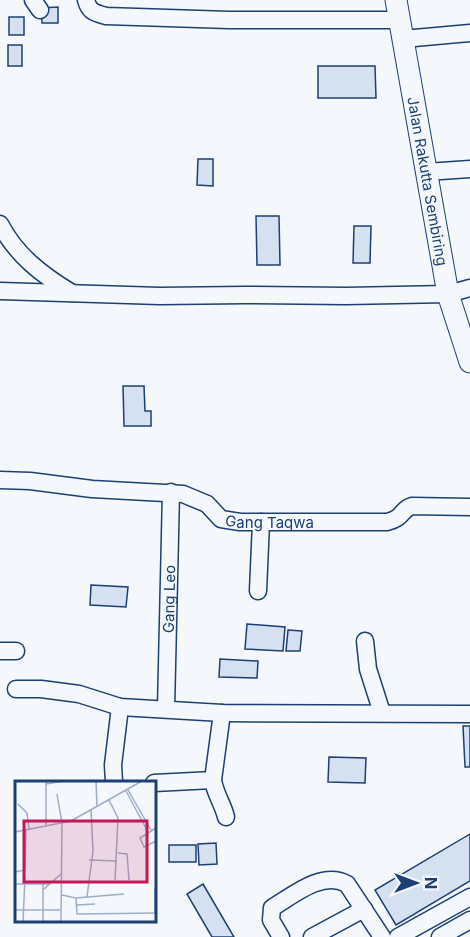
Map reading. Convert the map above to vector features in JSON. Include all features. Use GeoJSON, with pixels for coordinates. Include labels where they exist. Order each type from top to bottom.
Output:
{"type":"FeatureCollection","features":[{"type":"Feature","properties":{"kind":"main road","name":"Jalan Rakutta Sembiring"},"geometry":{"type":"LineString","coordinates":[[400,20],[448,294],[470,362]]}},
{"type":"Feature","properties":{"kind":"street"},"geometry":{"type":"LineString","coordinates":[[86,0],[93,13],[106,16],[229,20],[400,20],[470,33]]}},
{"type":"Feature","properties":{"kind":"street"},"geometry":{"type":"LineString","coordinates":[[426,172],[470,169]]}},
{"type":"Feature","properties":{"kind":"street"},"geometry":{"type":"LineString","coordinates":[[0,224],[26,260],[48,278],[72,293]]}},
{"type":"Feature","properties":{"kind":"street"},"geometry":{"type":"LineString","coordinates":[[0,291],[160,296],[346,296],[448,294],[470,288]]}},
{"type":"Feature","properties":{"kind":"street","name":"Gang Taqwa"},"geometry":{"type":"LineString","coordinates":[[0,480],[92,489],[183,494],[207,504],[221,519],[240,522],[387,522],[398,519],[407,507],[412,506],[470,507]]}},
{"type":"Feature","properties":{"kind":"street","name":"Gang Leo"},"geometry":{"type":"LineString","coordinates":[[166,709],[171,492]]}},
{"type":"Feature","properties":{"kind":"street"},"geometry":{"type":"LineString","coordinates":[[258,591],[261,522]]}},
{"type":"Feature","properties":{"kind":"street"},"geometry":{"type":"LineString","coordinates":[[365,640],[368,669],[382,713]]}},
{"type":"Feature","properties":{"kind":"street"},"geometry":{"type":"LineString","coordinates":[[16,689],[41,689],[79,694],[120,707],[222,713],[470,714]]}},
{"type":"Feature","properties":{"kind":"street"},"geometry":{"type":"LineString","coordinates":[[114,781],[113,765],[120,707]]}},
{"type":"Feature","properties":{"kind":"street"},"geometry":{"type":"LineString","coordinates":[[222,713],[213,780],[215,795],[226,817]]}},
{"type":"Feature","properties":{"kind":"street"},"geometry":{"type":"LineString","coordinates":[[156,783],[213,780]]}},
{"type":"Feature","properties":{"kind":"street"},"geometry":{"type":"LineString","coordinates":[[280,937],[271,920],[272,908],[315,883],[343,881],[381,937]]}},
{"type":"Feature","properties":{"kind":"street"},"geometry":{"type":"LineString","coordinates":[[398,937],[470,897]]}},
{"type":"Feature","properties":{"kind":"street"},"geometry":{"type":"LineString","coordinates":[[312,937],[364,909]]}},
{"type":"Feature","properties":{"kind":"street"},"geometry":{"type":"LineString","coordinates":[[440,937],[470,920]]}},
{"type":"Feature","properties":{"kind":"building"},"geometry":{"type":"Polygon","coordinates":[[[58,7],[58,23],[42,23],[41,8],[58,7]]]}},
{"type":"Feature","properties":{"kind":"building"},"geometry":{"type":"Polygon","coordinates":[[[9,17],[24,17],[24,35],[9,35],[9,17]]]}},
{"type":"Feature","properties":{"kind":"building"},"geometry":{"type":"Polygon","coordinates":[[[8,45],[22,45],[22,66],[8,66],[8,45]]]}},
{"type":"Feature","properties":{"kind":"building"},"geometry":{"type":"Polygon","coordinates":[[[318,66],[375,66],[376,98],[318,98],[318,66]]]}},
{"type":"Feature","properties":{"kind":"building"},"geometry":{"type":"Polygon","coordinates":[[[198,159],[213,159],[213,186],[197,185],[198,159]]]}},
{"type":"Feature","properties":{"kind":"building"},"geometry":{"type":"Polygon","coordinates":[[[256,216],[279,216],[280,265],[257,265],[256,216]]]}},
{"type":"Feature","properties":{"kind":"building"},"geometry":{"type":"Polygon","coordinates":[[[354,226],[371,226],[370,263],[353,263],[354,226]]]}},
{"type":"Feature","properties":{"kind":"building"},"geometry":{"type":"Polygon","coordinates":[[[123,386],[144,386],[145,411],[151,411],[151,426],[124,426],[123,386]]]}},
{"type":"Feature","properties":{"kind":"building"},"geometry":{"type":"Polygon","coordinates":[[[91,585],[128,587],[126,607],[90,605],[91,585]]]}},
{"type":"Feature","properties":{"kind":"building"},"geometry":{"type":"Polygon","coordinates":[[[247,624],[285,627],[283,651],[245,649],[247,624]]]}},
{"type":"Feature","properties":{"kind":"building"},"geometry":{"type":"Polygon","coordinates":[[[288,630],[302,631],[300,651],[286,651],[288,630]]]}},
{"type":"Feature","properties":{"kind":"building"},"geometry":{"type":"Polygon","coordinates":[[[220,659],[258,661],[257,678],[219,677],[220,659]]]}},
{"type":"Feature","properties":{"kind":"building"},"geometry":{"type":"Polygon","coordinates":[[[463,726],[470,726],[470,767],[465,767],[463,726]]]}},
{"type":"Feature","properties":{"kind":"building"},"geometry":{"type":"Polygon","coordinates":[[[329,757],[366,758],[365,783],[328,782],[329,757]]]}},
{"type":"Feature","properties":{"kind":"building"},"geometry":{"type":"Polygon","coordinates":[[[470,834],[470,881],[396,925],[375,890],[470,834]]]}},
{"type":"Feature","properties":{"kind":"building"},"geometry":{"type":"Polygon","coordinates":[[[216,843],[217,864],[199,865],[198,844],[216,843]]]}},
{"type":"Feature","properties":{"kind":"building"},"geometry":{"type":"Polygon","coordinates":[[[169,845],[196,845],[196,862],[169,862],[169,845]]]}},
{"type":"Feature","properties":{"kind":"building"},"geometry":{"type":"Polygon","coordinates":[[[203,884],[234,937],[212,937],[187,894],[203,884]]]}}]}
